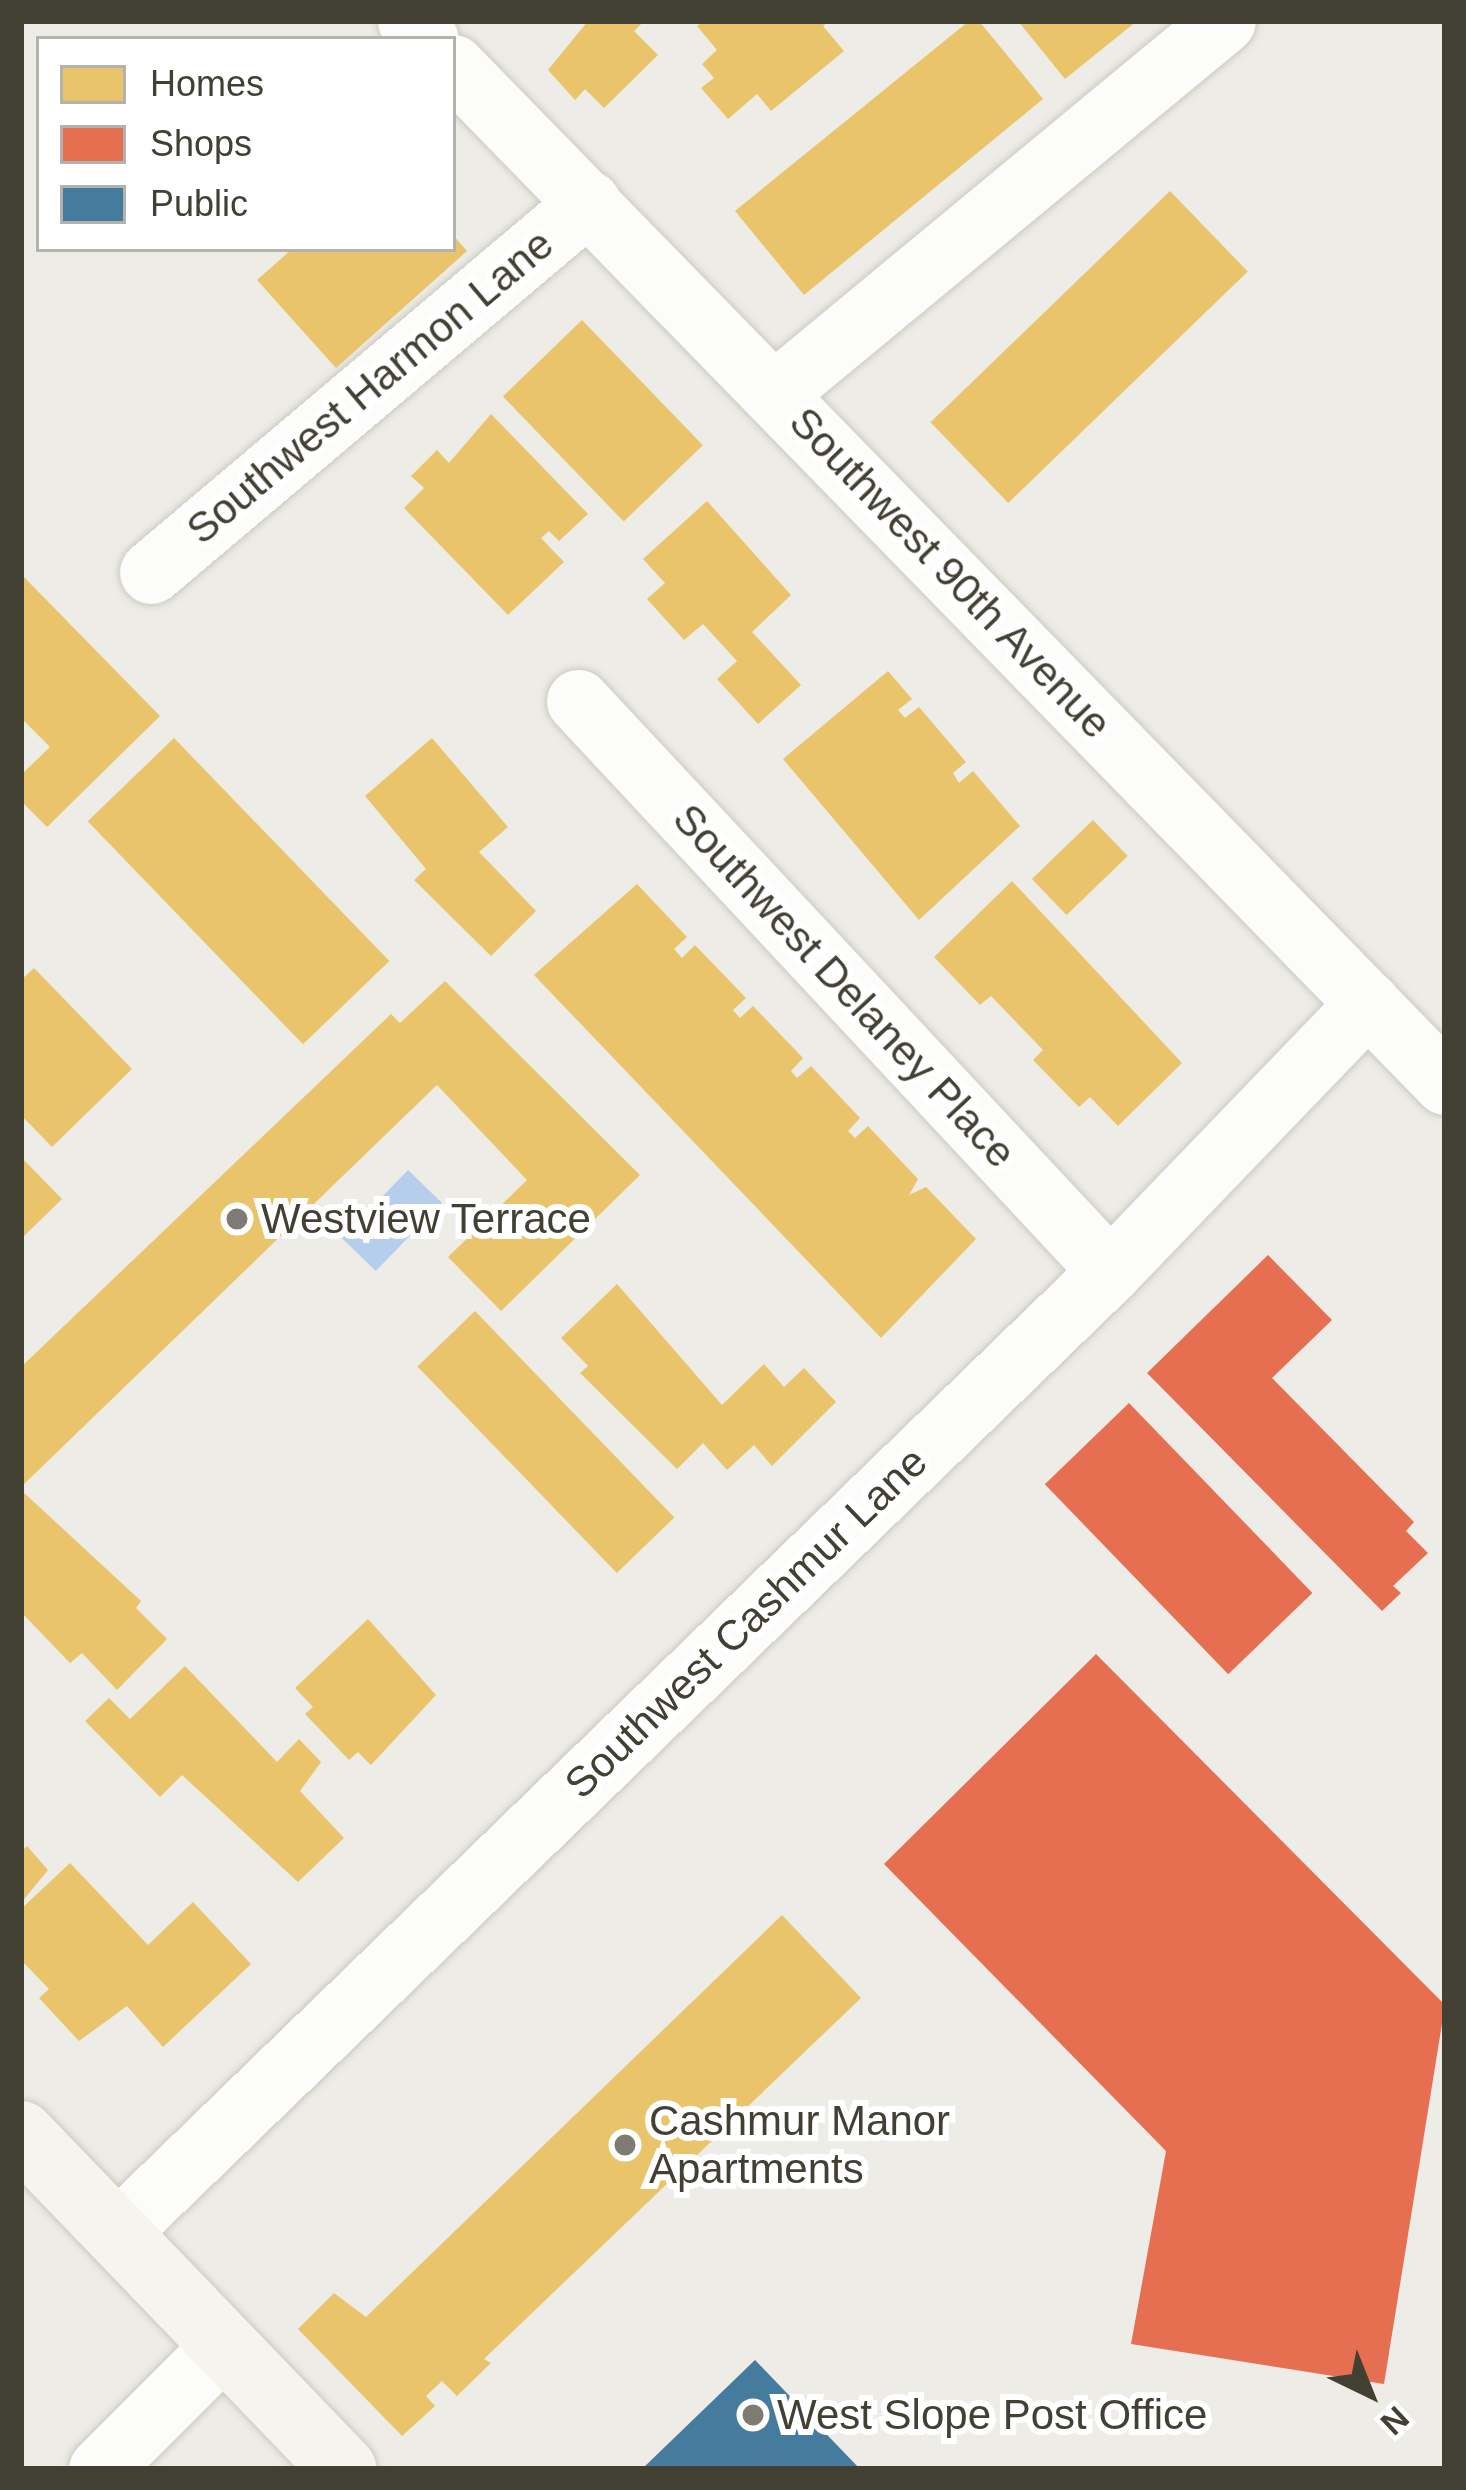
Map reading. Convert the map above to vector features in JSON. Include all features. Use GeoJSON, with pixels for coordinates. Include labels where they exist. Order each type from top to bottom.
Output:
{"type":"FeatureCollection","features":[{"type":"Feature","properties":{"kind":"street"},"geometry":{"type":"LineString","coordinates":[[777,392],[1224,21]]}},
{"type":"Feature","properties":{"kind":"street","name":"Southwest 90th Avenue"},"geometry":{"type":"LineString","coordinates":[[456,69],[777,392],[1445,1083]]}},
{"type":"Feature","properties":{"kind":"street","name":"Southwest Harmon Lane"},"geometry":{"type":"LineString","coordinates":[[151,572],[589,202]]}},
{"type":"Feature","properties":{"kind":"street","name":"Southwest Delaney Place"},"geometry":{"type":"LineString","coordinates":[[578,701],[1109,1270]]}},
{"type":"Feature","properties":{"kind":"street","name":"Southwest Cashmur Lane"},"geometry":{"type":"LineString","coordinates":[[116,2233],[1109,1270],[1368,1003]]}},
{"type":"Feature","properties":{"kind":"street"},"geometry":{"type":"LineString","coordinates":[[21,2134],[343,2469]]}},
{"type":"Feature","properties":{"kind":"street"},"geometry":{"type":"LineString","coordinates":[[100,2469],[224,2345]]}},
{"type":"Feature","properties":{"kind":"water"},"geometry":{"type":"Polygon","coordinates":[[[408,1170],[442,1203],[376,1271],[342,1238],[408,1170]]]}},
{"type":"Feature","properties":{"kind":"building: Homes"},"geometry":{"type":"Polygon","coordinates":[[[588,21],[644,21],[634,31],[658,55],[604,108],[585,89],[575,100],[548,70],[588,21]]]}},
{"type":"Feature","properties":{"kind":"building: Homes"},"geometry":{"type":"Polygon","coordinates":[[[703,21],[829,21],[823,26],[844,51],[771,111],[757,94],[728,119],[701,88],[714,78],[702,64],[717,50],[697,26],[703,21]]]}},
{"type":"Feature","properties":{"kind":"building: Homes"},"geometry":{"type":"Polygon","coordinates":[[[969,21],[979,21],[1043,99],[804,295],[735,211],[969,21]]]}},
{"type":"Feature","properties":{"kind":"building: Homes"},"geometry":{"type":"Polygon","coordinates":[[[1018,21],[1137,21],[1065,79],[1018,21]]]}},
{"type":"Feature","properties":{"kind":"building: Homes"},"geometry":{"type":"Polygon","coordinates":[[[1170,191],[1248,272],[1008,503],[930,422],[1170,191]]]}},
{"type":"Feature","properties":{"kind":"building: Homes"},"geometry":{"type":"Polygon","coordinates":[[[456,238],[467,251],[336,368],[257,280],[289,252],[456,252],[456,238]]]}},
{"type":"Feature","properties":{"kind":"building: Homes"},"geometry":{"type":"Polygon","coordinates":[[[582,320],[703,445],[624,522],[503,396],[582,320]]]}},
{"type":"Feature","properties":{"kind":"building: Homes"},"geometry":{"type":"Polygon","coordinates":[[[491,414],[588,514],[559,541],[549,531],[541,538],[564,562],[508,615],[404,508],[424,488],[411,476],[437,450],[449,463],[491,414]]]}},
{"type":"Feature","properties":{"kind":"building: Homes"},"geometry":{"type":"Polygon","coordinates":[[[707,501],[791,595],[752,632],[801,685],[758,724],[717,679],[737,661],[703,624],[684,640],[647,599],[665,583],[643,559],[707,501]]]}},
{"type":"Feature","properties":{"kind":"building: Homes"},"geometry":{"type":"Polygon","coordinates":[[[21,574],[160,716],[47,827],[21,801],[21,775],[50,747],[21,718],[21,574]]]}},
{"type":"Feature","properties":{"kind":"building: Homes"},"geometry":{"type":"Polygon","coordinates":[[[888,671],[912,699],[898,710],[905,718],[919,707],[966,762],[953,773],[959,783],[973,771],[1020,826],[919,920],[783,759],[888,671]]]}},
{"type":"Feature","properties":{"kind":"building: Homes"},"geometry":{"type":"Polygon","coordinates":[[[174,738],[389,961],[303,1044],[88,821],[174,738]]]}},
{"type":"Feature","properties":{"kind":"building: Homes"},"geometry":{"type":"Polygon","coordinates":[[[432,738],[508,827],[479,852],[536,911],[491,956],[414,880],[426,869],[365,796],[432,738]]]}},
{"type":"Feature","properties":{"kind":"building: Homes"},"geometry":{"type":"Polygon","coordinates":[[[1093,820],[1128,856],[1067,915],[1032,879],[1093,820]]]}},
{"type":"Feature","properties":{"kind":"building: Homes"},"geometry":{"type":"Polygon","coordinates":[[[1012,881],[1182,1063],[1118,1126],[1090,1097],[1079,1107],[1033,1060],[1043,1050],[991,996],[980,1005],[934,957],[1012,881]]]}},
{"type":"Feature","properties":{"kind":"building: Homes"},"geometry":{"type":"Polygon","coordinates":[[[637,884],[687,937],[674,949],[682,958],[695,945],[746,998],[733,1010],[740,1018],[753,1006],[803,1058],[791,1071],[797,1078],[811,1066],[860,1118],[848,1131],[855,1138],[868,1126],[918,1179],[909,1195],[926,1187],[976,1239],[881,1338],[534,975],[637,884]]]}},
{"type":"Feature","properties":{"kind":"building: Homes"},"geometry":{"type":"Polygon","coordinates":[[[34,968],[132,1069],[52,1147],[21,1115],[21,980],[34,968]]]}},
{"type":"Feature","properties":{"kind":"building: Homes","name":"Westview Terrace"},"geometry":{"type":"Polygon","coordinates":[[[445,981],[640,1175],[501,1311],[448,1257],[527,1180],[437,1085],[21,1487],[21,1367],[391,1014],[400,1023],[445,981]]]}},
{"type":"Feature","properties":{"kind":"building: Homes"},"geometry":{"type":"Polygon","coordinates":[[[21,1157],[62,1199],[21,1239],[21,1157]]]}},
{"type":"Feature","properties":{"kind":"building: Homes"},"geometry":{"type":"Polygon","coordinates":[[[617,1284],[722,1405],[764,1364],[784,1387],[804,1368],[836,1402],[772,1466],[754,1445],[727,1470],[703,1443],[677,1469],[580,1373],[588,1366],[561,1338],[617,1284]]]}},
{"type":"Feature","properties":{"kind":"building: Homes","name":"Westview Terrace"},"geometry":{"type":"Polygon","coordinates":[[[475,1311],[674,1517],[617,1573],[417,1367],[475,1311]]]}},
{"type":"Feature","properties":{"kind":"building: Homes"},"geometry":{"type":"Polygon","coordinates":[[[21,1490],[141,1601],[136,1608],[167,1639],[117,1690],[82,1653],[70,1663],[21,1612],[21,1490]]]}},
{"type":"Feature","properties":{"kind":"building: Homes"},"geometry":{"type":"Polygon","coordinates":[[[368,1619],[436,1695],[371,1765],[358,1752],[349,1760],[305,1714],[313,1707],[295,1688],[368,1619]]]}},
{"type":"Feature","properties":{"kind":"building: Homes"},"geometry":{"type":"Polygon","coordinates":[[[185,1666],[277,1762],[299,1739],[321,1762],[300,1791],[344,1838],[298,1882],[182,1775],[160,1797],[85,1721],[109,1698],[130,1719],[185,1666]]]}},
{"type":"Feature","properties":{"kind":"building: Homes"},"geometry":{"type":"Polygon","coordinates":[[[27,1846],[48,1870],[21,1903],[21,1852],[27,1846]]]}},
{"type":"Feature","properties":{"kind":"building: Homes"},"geometry":{"type":"Polygon","coordinates":[[[70,1863],[148,1945],[193,1902],[251,1964],[163,2047],[127,2006],[79,2041],[39,1998],[49,1989],[21,1960],[21,1909],[70,1863]]]}},
{"type":"Feature","properties":{"kind":"building: Homes","name":"Cashmur Manor Apartments"},"geometry":{"type":"Polygon","coordinates":[[[782,1915],[861,1998],[484,2359],[491,2363],[457,2396],[442,2381],[426,2396],[435,2406],[402,2436],[298,2329],[334,2293],[366,2317],[782,1915]]]}},
{"type":"Feature","properties":{"kind":"building: Shops"},"geometry":{"type":"Polygon","coordinates":[[[1268,1255],[1332,1320],[1272,1378],[1414,1522],[1406,1531],[1428,1553],[1393,1586],[1401,1593],[1382,1611],[1147,1373],[1268,1255]]]}},
{"type":"Feature","properties":{"kind":"building: Shops"},"geometry":{"type":"Polygon","coordinates":[[[1129,1403],[1312,1593],[1228,1674],[1045,1484],[1129,1403]]]}},
{"type":"Feature","properties":{"kind":"building: Shops"},"geometry":{"type":"Polygon","coordinates":[[[1096,1654],[1445,2005],[1384,2384],[1131,2344],[1166,2151],[884,1864],[1096,1654]]]}},
{"type":"Feature","properties":{"kind":"building: Public","name":"West Slope Post Office"},"geometry":{"type":"Polygon","coordinates":[[[755,2360],[860,2469],[642,2469],[755,2360]]]}},
{"type":"Feature","properties":{"kind":"place","name":"Westview Terrace"},"geometry":{"type":"Point","coordinates":[237,1219]}},
{"type":"Feature","properties":{"kind":"place","name":"Cashmur Manor Apartments"},"geometry":{"type":"Point","coordinates":[625,2145]}},
{"type":"Feature","properties":{"kind":"place","name":"West Slope Post Office"},"geometry":{"type":"Point","coordinates":[753,2415]}}]}
